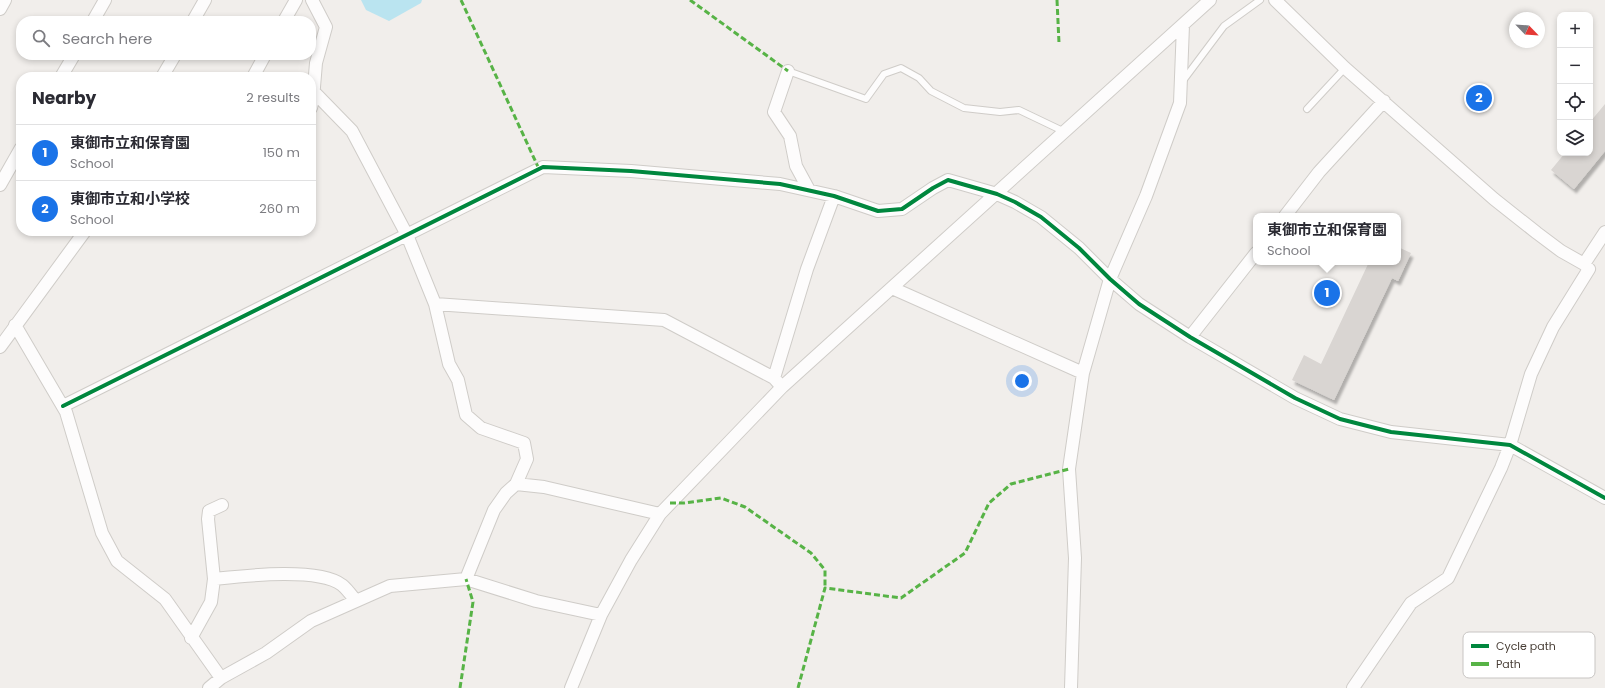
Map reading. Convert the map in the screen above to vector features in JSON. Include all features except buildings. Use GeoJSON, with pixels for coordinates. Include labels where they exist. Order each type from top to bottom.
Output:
{"type":"FeatureCollection","features":[{"type":"Feature","properties":{"kind":"street"},"geometry":{"type":"LineString","coordinates":[[0,9],[5,0]]}},
{"type":"Feature","properties":{"kind":"street"},"geometry":{"type":"LineString","coordinates":[[96,16],[105,0]]}},
{"type":"Feature","properties":{"kind":"street"},"geometry":{"type":"LineString","coordinates":[[197,16],[205,0]]}},
{"type":"Feature","properties":{"kind":"street"},"geometry":{"type":"LineString","coordinates":[[287,16],[296,0]]}},
{"type":"Feature","properties":{"kind":"street"},"geometry":{"type":"LineString","coordinates":[[312,0],[326,27],[316,63],[315,72]]}},
{"type":"Feature","properties":{"kind":"street"},"geometry":{"type":"LineString","coordinates":[[571,688],[601,615],[631,560],[660,514],[778,383],[892,288],[1210,0]]}},
{"type":"Feature","properties":{"kind":"street"},"geometry":{"type":"LineString","coordinates":[[1275,0],[1345,68],[1500,204],[1561,251],[1584,264],[1589,269],[1553,327],[1531,374],[1510,445],[1501,468],[1448,578],[1412,603],[1353,688]]}},
{"type":"Feature","properties":{"kind":"street"},"geometry":{"type":"LineString","coordinates":[[1071,688],[1074,558],[1069,469],[1083,373],[1110,279],[1146,196],[1180,103],[1183,25]]}},
{"type":"Feature","properties":{"kind":"street"},"geometry":{"type":"LineString","coordinates":[[64,72],[71,60]]}},
{"type":"Feature","properties":{"kind":"street"},"geometry":{"type":"LineString","coordinates":[[165,72],[172,60]]}},
{"type":"Feature","properties":{"kind":"street"},"geometry":{"type":"LineString","coordinates":[[256,72],[262,60]]}},
{"type":"Feature","properties":{"kind":"street"},"geometry":{"type":"LineString","coordinates":[[788,71],[774,112],[790,136],[796,166],[809,190]]}},
{"type":"Feature","properties":{"kind":"street"},"geometry":{"type":"LineString","coordinates":[[316,94],[352,131],[407,235],[435,304],[449,364],[458,380],[466,415],[481,428],[524,443],[527,459],[516,484],[506,493],[494,510],[466,579]]}},
{"type":"Feature","properties":{"kind":"street"},"geometry":{"type":"LineString","coordinates":[[1287,213],[1319,172],[1384,101]]}},
{"type":"Feature","properties":{"kind":"street"},"geometry":{"type":"LineString","coordinates":[[0,185],[16,157]]}},
{"type":"Feature","properties":{"kind":"street"},"geometry":{"type":"LineString","coordinates":[[62,406],[543,167],[631,171],[780,184],[834,196],[878,211],[902,209],[933,188],[948,180],[997,194],[1016,202],[1041,217],[1079,248],[1110,279],[1139,304],[1190,337],[1295,398],[1340,419],[1390,432],[1510,445],[1605,498]]}},
{"type":"Feature","properties":{"kind":"street"},"geometry":{"type":"LineString","coordinates":[[778,383],[807,269],[834,196]]}},
{"type":"Feature","properties":{"kind":"street"},"geometry":{"type":"LineString","coordinates":[[1584,264],[1604,235]]}},
{"type":"Feature","properties":{"kind":"street"},"geometry":{"type":"LineString","coordinates":[[0,347],[81,236]]}},
{"type":"Feature","properties":{"kind":"street"},"geometry":{"type":"LineString","coordinates":[[1190,337],[1253,257]]}},
{"type":"Feature","properties":{"kind":"street"},"geometry":{"type":"LineString","coordinates":[[892,288],[1083,373]]}},
{"type":"Feature","properties":{"kind":"street"},"geometry":{"type":"LineString","coordinates":[[435,304],[664,320],[778,383]]}},
{"type":"Feature","properties":{"kind":"street"},"geometry":{"type":"LineString","coordinates":[[15,325],[66,412],[102,533],[117,561],[165,599],[191,638],[221,678]]}},
{"type":"Feature","properties":{"kind":"street"},"geometry":{"type":"LineString","coordinates":[[516,484],[544,487],[660,514]]}},
{"type":"Feature","properties":{"kind":"street"},"geometry":{"type":"LineString","coordinates":[[191,638],[211,602],[214,579],[208,519],[209,511],[222,505]]}},
{"type":"Feature","properties":{"kind":"street"},"geometry":{"type":"LineString","coordinates":[[214,579],[259,574],[328,578],[342,585],[356,601]]}},
{"type":"Feature","properties":{"kind":"street"},"geometry":{"type":"LineString","coordinates":[[209,688],[221,678],[266,653],[311,621],[390,586],[466,579],[536,601],[601,615]]}},
{"type":"Feature","properties":{"kind":"lane"},"geometry":{"type":"LineString","coordinates":[[1181,84],[1224,26],[1260,0]]}},
{"type":"Feature","properties":{"kind":"lane"},"geometry":{"type":"LineString","coordinates":[[788,71],[866,99],[884,74],[901,68],[919,78],[931,91],[964,108],[1000,112],[1019,110],[1065,132]]}},
{"type":"Feature","properties":{"kind":"lane"},"geometry":{"type":"LineString","coordinates":[[1307,109],[1345,68]]}},
{"type":"Feature","properties":{"kind":"water"},"geometry":{"type":"Polygon","coordinates":[[[361,0],[422,0],[421,3],[389,21],[366,10],[361,0]]]}},
{"type":"Feature","properties":{"kind":"marked path"},"geometry":{"type":"LineString","coordinates":[[461,0],[539,169]]}},
{"type":"Feature","properties":{"kind":"marked path"},"geometry":{"type":"LineString","coordinates":[[690,0],[788,71]]}},
{"type":"Feature","properties":{"kind":"marked path"},"geometry":{"type":"LineString","coordinates":[[1057,0],[1059,43]]}},
{"type":"Feature","properties":{"kind":"marked path"},"geometry":{"type":"LineString","coordinates":[[798,688],[825,588],[901,598],[965,553],[989,503],[1011,484],[1069,469]]}},
{"type":"Feature","properties":{"kind":"marked path"},"geometry":{"type":"LineString","coordinates":[[670,503],[684,503],[721,498],[745,507],[811,553],[825,570],[825,588]]}},
{"type":"Feature","properties":{"kind":"marked path"},"geometry":{"type":"LineString","coordinates":[[460,688],[473,602],[466,579]]}},
{"type":"Feature","properties":{"kind":"cycle path"},"geometry":{"type":"LineString","coordinates":[[63,406],[543,167],[631,171],[780,184],[834,196],[878,211],[902,209],[933,188],[948,180],[997,194],[1015,202],[1041,217],[1079,248],[1110,279],[1139,304],[1190,337],[1295,398],[1340,419],[1391,432],[1510,445],[1605,498]]}},
{"type":"Feature","properties":{"kind":"place","name":"東御市立和小学校"},"geometry":{"type":"Point","coordinates":[1479,98]}},
{"type":"Feature","properties":{"kind":"place","name":"東御市立和保育園"},"geometry":{"type":"Point","coordinates":[1327,293]}}]}
